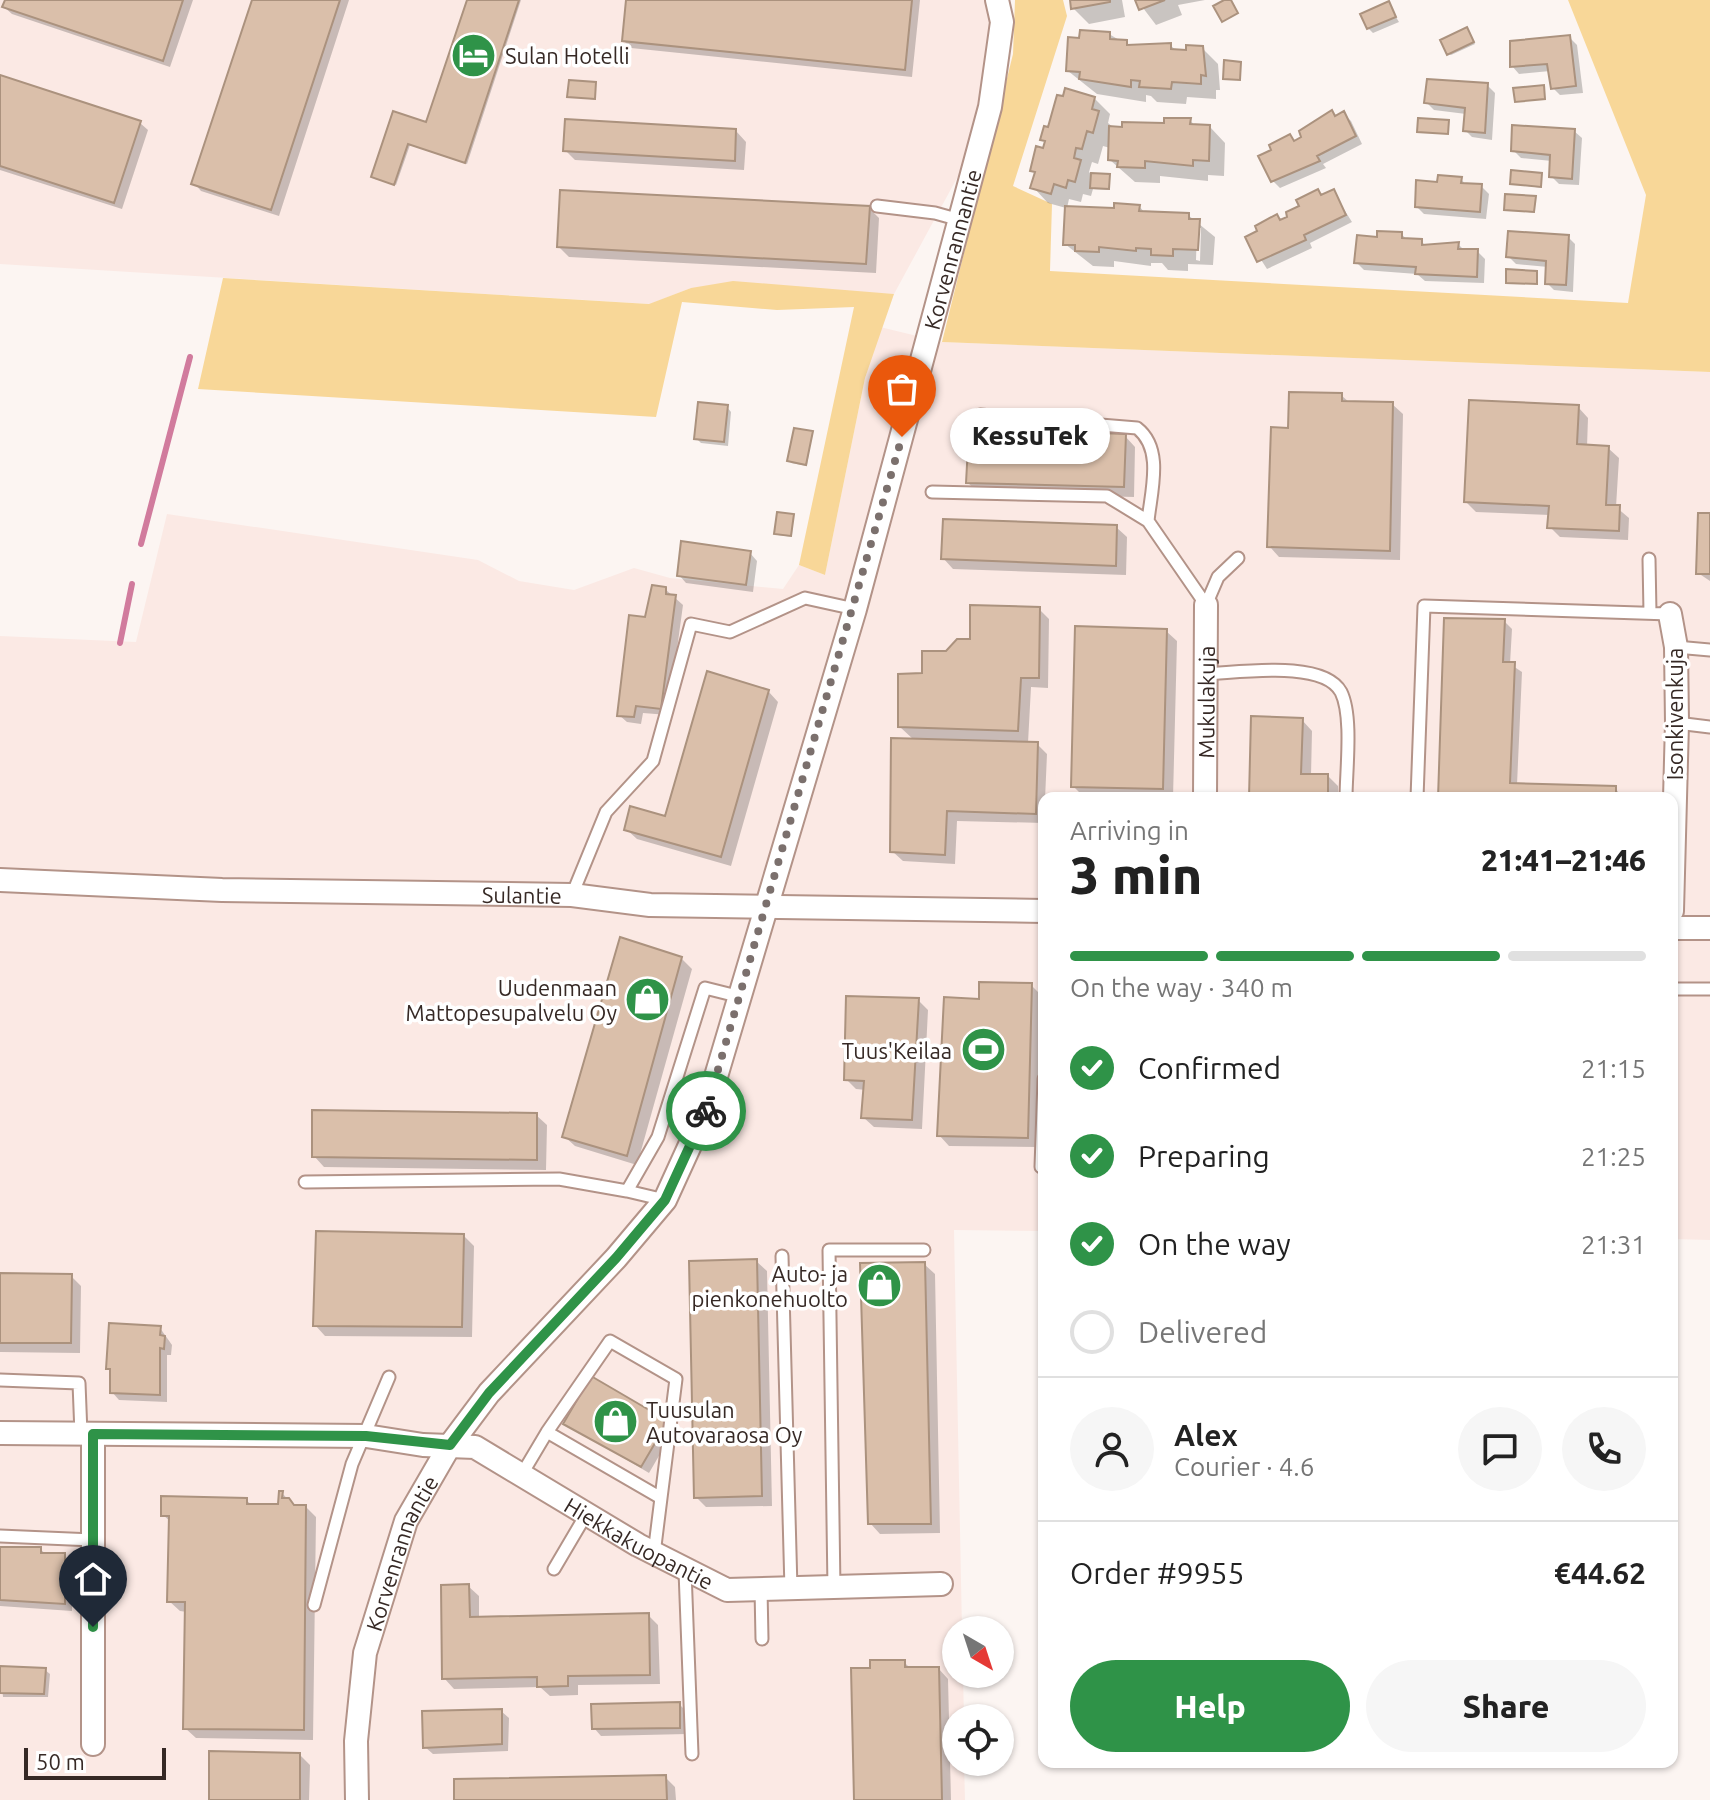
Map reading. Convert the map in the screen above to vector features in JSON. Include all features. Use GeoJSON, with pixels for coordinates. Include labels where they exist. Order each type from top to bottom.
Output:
{"type":"FeatureCollection","features":[{"type":"Feature","properties":{"kind":"street","name":"Korvenrannantie"},"geometry":{"type":"LineString","coordinates":[[357,1800],[356,1741],[365,1653],[406,1521],[450,1445],[489,1393],[616,1258],[665,1200],[706,1110],[855,609],[990,107],[1002,22],[997,0]]}},
{"type":"Feature","properties":{"kind":"street","name":"Mukulakuja"},"geometry":{"type":"LineString","coordinates":[[1205,792],[1206,605]]}},
{"type":"Feature","properties":{"kind":"street","name":"Isonkivenkuja"},"geometry":{"type":"LineString","coordinates":[[1660,614],[1676,647],[1675,792]]}},
{"type":"Feature","properties":{"kind":"street","name":"Sulantie"},"geometry":{"type":"LineString","coordinates":[[0,880],[222,890],[572,895],[650,905],[1038,911]]}},
{"type":"Feature","properties":{"kind":"street"},"geometry":{"type":"LineString","coordinates":[[1678,928],[1710,928]]}},
{"type":"Feature","properties":{"kind":"street","name":"Hiekkakuopantie"},"geometry":{"type":"LineString","coordinates":[[0,1433],[366,1436],[475,1447],[654,1554],[727,1590],[941,1584]]}},
{"type":"Feature","properties":{"kind":"street"},"geometry":{"type":"LineString","coordinates":[[87,1434],[93,1540],[93,1744]]}},
{"type":"Feature","properties":{"kind":"lane"},"geometry":{"type":"LineString","coordinates":[[877,206],[935,213],[960,220]]}},
{"type":"Feature","properties":{"kind":"lane"},"geometry":{"type":"LineString","coordinates":[[980,415],[1137,428],[1147,436],[1154,455],[1148,521]]}},
{"type":"Feature","properties":{"kind":"lane"},"geometry":{"type":"LineString","coordinates":[[932,492],[1107,496],[1148,521],[1206,605]]}},
{"type":"Feature","properties":{"kind":"lane"},"geometry":{"type":"LineString","coordinates":[[1206,605],[1218,577],[1238,558]]}},
{"type":"Feature","properties":{"kind":"lane"},"geometry":{"type":"LineString","coordinates":[[1417,792],[1424,606],[1660,614],[1649,559]]}},
{"type":"Feature","properties":{"kind":"lane"},"geometry":{"type":"LineString","coordinates":[[572,895],[606,812],[653,761],[691,624],[730,632],[805,598],[855,609]]}},
{"type":"Feature","properties":{"kind":"lane"},"geometry":{"type":"LineString","coordinates":[[1676,647],[1710,650]]}},
{"type":"Feature","properties":{"kind":"lane"},"geometry":{"type":"LineString","coordinates":[[1205,674],[1301,671],[1321,674],[1341,691],[1346,713],[1346,792]]}},
{"type":"Feature","properties":{"kind":"lane"},"geometry":{"type":"LineString","coordinates":[[1677,723],[1710,727]]}},
{"type":"Feature","properties":{"kind":"lane"},"geometry":{"type":"LineString","coordinates":[[627,1191],[658,1137],[705,988],[742,997]]}},
{"type":"Feature","properties":{"kind":"lane"},"geometry":{"type":"LineString","coordinates":[[1678,989],[1710,989]]}},
{"type":"Feature","properties":{"kind":"lane"},"geometry":{"type":"LineString","coordinates":[[305,1182],[559,1179],[665,1200]]}},
{"type":"Feature","properties":{"kind":"lane"},"geometry":{"type":"LineString","coordinates":[[834,1588],[829,1250],[924,1250]]}},
{"type":"Feature","properties":{"kind":"lane"},"geometry":{"type":"LineString","coordinates":[[782,1256],[791,1589]]}},
{"type":"Feature","properties":{"kind":"lane"},"geometry":{"type":"LineString","coordinates":[[522,1474],[610,1341],[676,1379],[654,1554]]}},
{"type":"Feature","properties":{"kind":"lane"},"geometry":{"type":"LineString","coordinates":[[314,1605],[352,1464],[389,1377]]}},
{"type":"Feature","properties":{"kind":"lane"},"geometry":{"type":"LineString","coordinates":[[0,1380],[79,1383],[87,1434]]}},
{"type":"Feature","properties":{"kind":"lane"},"geometry":{"type":"LineString","coordinates":[[547,1432],[661,1498]]}},
{"type":"Feature","properties":{"kind":"lane"},"geometry":{"type":"LineString","coordinates":[[554,1569],[587,1513]]}},
{"type":"Feature","properties":{"kind":"lane"},"geometry":{"type":"LineString","coordinates":[[0,1536],[93,1540]]}},
{"type":"Feature","properties":{"kind":"lane"},"geometry":{"type":"LineString","coordinates":[[685,1571],[692,1754]]}},
{"type":"Feature","properties":{"kind":"lane"},"geometry":{"type":"LineString","coordinates":[[761,1589],[762,1639]]}},
{"type":"Feature","properties":{"kind":"shaded area"},"geometry":{"type":"Polygon","coordinates":[[[0,0],[1003,0],[995,108],[894,294],[691,288],[650,304],[0,264],[0,0]]]}},
{"type":"Feature","properties":{"kind":"shaded area"},"geometry":{"type":"Polygon","coordinates":[[[1015,0],[1063,0],[1067,16],[1013,186],[1052,204],[1050,271],[1628,303],[1646,195],[1568,0],[1710,0],[1710,372],[942,342],[1013,54],[1015,0]]]}},
{"type":"Feature","properties":{"kind":"shaded area"},"geometry":{"type":"Polygon","coordinates":[[[223,278],[649,304],[691,288],[733,281],[894,294],[865,378],[825,575],[799,565],[854,307],[777,310],[682,302],[656,417],[198,389],[223,278]]]}},
{"type":"Feature","properties":{"kind":"shaded area"},"geometry":{"type":"Polygon","coordinates":[[[880,327],[942,342],[1710,372],[1710,1240],[1678,1239],[1678,792],[1038,792],[1038,1231],[954,1230],[962,1616],[942,1616],[942,1688],[963,1688],[964,1704],[942,1704],[942,1776],[964,1776],[965,1800],[0,1800],[0,636],[136,642],[167,514],[478,560],[519,581],[574,590],[634,568],[670,578],[783,589],[799,565],[825,575],[865,378],[880,327]]]}},
{"type":"Feature","properties":{"kind":"building"},"geometry":{"type":"Polygon","coordinates":[[[5,0],[183,0],[163,61],[2,7],[5,0]]]}},
{"type":"Feature","properties":{"kind":"building"},"geometry":{"type":"Polygon","coordinates":[[[252,0],[340,0],[271,210],[191,184],[252,0]]]}},
{"type":"Feature","properties":{"kind":"building","name":"Sulan Hotelli"},"geometry":{"type":"Polygon","coordinates":[[[467,0],[519,0],[465,163],[408,144],[394,185],[371,177],[393,111],[426,122],[467,0]]]}},
{"type":"Feature","properties":{"kind":"building"},"geometry":{"type":"Polygon","coordinates":[[[626,0],[912,0],[905,70],[622,41],[626,0]]]}},
{"type":"Feature","properties":{"kind":"building"},"geometry":{"type":"Polygon","coordinates":[[[1070,0],[1110,0],[1110,2],[1071,9],[1070,0]]]}},
{"type":"Feature","properties":{"kind":"building"},"geometry":{"type":"Polygon","coordinates":[[[1135,0],[1165,0],[1139,10],[1135,0]]]}},
{"type":"Feature","properties":{"kind":"building"},"geometry":{"type":"Polygon","coordinates":[[[1231,0],[1238,13],[1222,22],[1213,6],[1231,0]]]}},
{"type":"Feature","properties":{"kind":"building"},"geometry":{"type":"Polygon","coordinates":[[[1389,1],[1396,17],[1367,29],[1360,14],[1389,1]]]}},
{"type":"Feature","properties":{"kind":"building"},"geometry":{"type":"Polygon","coordinates":[[[1467,27],[1474,42],[1447,55],[1440,40],[1467,27]]]}},
{"type":"Feature","properties":{"kind":"building"},"geometry":{"type":"Polygon","coordinates":[[[1080,30],[1110,32],[1110,39],[1127,40],[1127,45],[1171,43],[1171,49],[1186,50],[1186,45],[1203,46],[1206,76],[1201,75],[1201,84],[1172,82],[1171,89],[1139,87],[1140,81],[1131,80],[1131,87],[1079,79],[1080,72],[1066,71],[1068,37],[1079,38],[1080,30]]]}},
{"type":"Feature","properties":{"kind":"building"},"geometry":{"type":"Polygon","coordinates":[[[1570,35],[1576,86],[1551,89],[1547,64],[1510,67],[1510,41],[1570,35]]]}},
{"type":"Feature","properties":{"kind":"building"},"geometry":{"type":"Polygon","coordinates":[[[1224,60],[1241,62],[1240,80],[1223,79],[1224,60]]]}},
{"type":"Feature","properties":{"kind":"building"},"geometry":{"type":"Polygon","coordinates":[[[0,75],[141,121],[114,203],[0,166],[0,75]]]}},
{"type":"Feature","properties":{"kind":"building"},"geometry":{"type":"Polygon","coordinates":[[[1427,79],[1488,83],[1485,133],[1463,131],[1465,108],[1424,103],[1427,79]]]}},
{"type":"Feature","properties":{"kind":"building"},"geometry":{"type":"Polygon","coordinates":[[[569,80],[596,82],[595,99],[567,97],[569,80]]]}},
{"type":"Feature","properties":{"kind":"building"},"geometry":{"type":"Polygon","coordinates":[[[1544,85],[1545,99],[1515,102],[1513,88],[1544,85]]]}},
{"type":"Feature","properties":{"kind":"building"},"geometry":{"type":"Polygon","coordinates":[[[1065,88],[1095,97],[1092,109],[1099,111],[1093,133],[1087,131],[1082,149],[1076,148],[1074,158],[1081,160],[1075,182],[1068,180],[1066,188],[1054,184],[1051,194],[1030,188],[1035,172],[1030,171],[1036,146],[1043,148],[1045,141],[1040,140],[1044,126],[1048,127],[1057,95],[1063,96],[1065,88]]]}},
{"type":"Feature","properties":{"kind":"building"},"geometry":{"type":"Polygon","coordinates":[[[1332,110],[1335,116],[1344,111],[1356,136],[1317,156],[1320,161],[1271,182],[1258,156],[1271,150],[1269,145],[1290,134],[1294,141],[1301,137],[1299,131],[1332,110]]]}},
{"type":"Feature","properties":{"kind":"building"},"geometry":{"type":"Polygon","coordinates":[[[1164,118],[1191,118],[1190,124],[1210,125],[1209,161],[1193,160],[1193,166],[1145,161],[1145,168],[1117,167],[1118,161],[1108,160],[1109,126],[1122,127],[1122,122],[1164,123],[1164,118]]]}},
{"type":"Feature","properties":{"kind":"building"},"geometry":{"type":"Polygon","coordinates":[[[1418,118],[1449,120],[1448,134],[1417,132],[1418,118]]]}},
{"type":"Feature","properties":{"kind":"building"},"geometry":{"type":"Polygon","coordinates":[[[565,119],[736,129],[735,161],[563,151],[565,119]]]}},
{"type":"Feature","properties":{"kind":"building"},"geometry":{"type":"Polygon","coordinates":[[[1512,125],[1575,129],[1572,179],[1549,177],[1550,155],[1511,151],[1512,125]]]}},
{"type":"Feature","properties":{"kind":"building"},"geometry":{"type":"Polygon","coordinates":[[[1511,170],[1542,173],[1541,187],[1510,184],[1511,170]]]}},
{"type":"Feature","properties":{"kind":"building"},"geometry":{"type":"Polygon","coordinates":[[[1091,173],[1110,174],[1109,189],[1090,188],[1091,173]]]}},
{"type":"Feature","properties":{"kind":"building"},"geometry":{"type":"Polygon","coordinates":[[[1438,175],[1462,177],[1461,183],[1482,184],[1480,212],[1415,207],[1416,180],[1437,182],[1438,175]]]}},
{"type":"Feature","properties":{"kind":"building"},"geometry":{"type":"Polygon","coordinates":[[[1318,189],[1321,195],[1334,189],[1346,215],[1304,235],[1306,240],[1257,262],[1245,237],[1257,231],[1255,226],[1277,214],[1280,220],[1287,217],[1286,212],[1299,206],[1296,200],[1318,189]]]}},
{"type":"Feature","properties":{"kind":"building"},"geometry":{"type":"Polygon","coordinates":[[[560,190],[870,206],[866,264],[557,247],[560,190]]]}},
{"type":"Feature","properties":{"kind":"building"},"geometry":{"type":"Polygon","coordinates":[[[1505,194],[1536,196],[1534,212],[1504,210],[1505,194]]]}},
{"type":"Feature","properties":{"kind":"building"},"geometry":{"type":"Polygon","coordinates":[[[1114,203],[1140,205],[1139,211],[1189,213],[1189,219],[1200,219],[1198,250],[1173,249],[1173,256],[1151,255],[1151,249],[1136,248],[1136,251],[1099,247],[1099,252],[1075,251],[1075,245],[1063,245],[1065,206],[1114,208],[1114,203]]]}},
{"type":"Feature","properties":{"kind":"building"},"geometry":{"type":"Polygon","coordinates":[[[1377,231],[1402,232],[1402,238],[1422,239],[1422,245],[1459,242],[1458,249],[1478,249],[1477,277],[1415,274],[1416,267],[1354,263],[1357,235],[1377,237],[1377,231]]]}},
{"type":"Feature","properties":{"kind":"building"},"geometry":{"type":"Polygon","coordinates":[[[1508,231],[1569,235],[1566,285],[1545,284],[1546,261],[1506,257],[1508,231]]]}},
{"type":"Feature","properties":{"kind":"building"},"geometry":{"type":"Polygon","coordinates":[[[1506,269],[1537,271],[1537,284],[1506,283],[1506,269]]]}},
{"type":"Feature","properties":{"kind":"building"},"geometry":{"type":"Polygon","coordinates":[[[1289,392],[1342,393],[1342,401],[1393,402],[1390,551],[1267,547],[1271,427],[1288,428],[1289,392]]]}},
{"type":"Feature","properties":{"kind":"building"},"geometry":{"type":"Polygon","coordinates":[[[1469,400],[1579,405],[1577,444],[1609,446],[1606,505],[1620,505],[1619,531],[1547,528],[1549,506],[1464,502],[1469,400]]]}},
{"type":"Feature","properties":{"kind":"building"},"geometry":{"type":"Polygon","coordinates":[[[698,402],[728,405],[724,442],[694,439],[698,402]]]}},
{"type":"Feature","properties":{"kind":"building"},"geometry":{"type":"Polygon","coordinates":[[[794,428],[813,431],[806,465],[787,461],[794,428]]]}},
{"type":"Feature","properties":{"kind":"building"},"geometry":{"type":"Polygon","coordinates":[[[969,428],[1126,434],[1124,487],[966,483],[969,428]]]}},
{"type":"Feature","properties":{"kind":"building"},"geometry":{"type":"Polygon","coordinates":[[[777,512],[794,514],[791,536],[774,534],[777,512]]]}},
{"type":"Feature","properties":{"kind":"building"},"geometry":{"type":"Polygon","coordinates":[[[1698,513],[1710,513],[1710,574],[1696,574],[1698,513]]]}},
{"type":"Feature","properties":{"kind":"building"},"geometry":{"type":"Polygon","coordinates":[[[943,519],[1117,525],[1116,566],[941,559],[943,519]]]}},
{"type":"Feature","properties":{"kind":"building"},"geometry":{"type":"Polygon","coordinates":[[[681,541],[751,551],[746,585],[677,576],[681,541]]]}},
{"type":"Feature","properties":{"kind":"building"},"geometry":{"type":"Polygon","coordinates":[[[652,585],[666,587],[666,594],[676,595],[661,709],[636,706],[634,717],[617,716],[629,615],[645,617],[652,585]]]}},
{"type":"Feature","properties":{"kind":"building"},"geometry":{"type":"Polygon","coordinates":[[[970,605],[1040,607],[1039,678],[1021,678],[1018,731],[898,727],[898,674],[922,673],[922,651],[946,651],[957,639],[970,639],[970,605]]]}},
{"type":"Feature","properties":{"kind":"building"},"geometry":{"type":"Polygon","coordinates":[[[1444,618],[1505,619],[1503,662],[1515,662],[1510,783],[1616,786],[1616,792],[1438,792],[1444,618]]]}},
{"type":"Feature","properties":{"kind":"building"},"geometry":{"type":"Polygon","coordinates":[[[1075,626],[1167,629],[1163,789],[1071,787],[1075,626]]]}},
{"type":"Feature","properties":{"kind":"building"},"geometry":{"type":"Polygon","coordinates":[[[707,671],[769,690],[721,857],[624,830],[630,806],[665,816],[707,671]]]}},
{"type":"Feature","properties":{"kind":"building"},"geometry":{"type":"Polygon","coordinates":[[[1251,716],[1303,718],[1301,774],[1328,774],[1328,792],[1249,792],[1251,716]]]}},
{"type":"Feature","properties":{"kind":"building"},"geometry":{"type":"Polygon","coordinates":[[[891,738],[1038,742],[1036,814],[947,811],[945,855],[890,852],[891,738]]]}},
{"type":"Feature","properties":{"kind":"building"},"geometry":{"type":"Polygon","coordinates":[[[620,937],[682,957],[627,1156],[562,1137],[620,937]]]}},
{"type":"Feature","properties":{"kind":"building"},"geometry":{"type":"Polygon","coordinates":[[[979,982],[1032,983],[1028,1138],[937,1136],[944,997],[979,999],[979,982]]]}},
{"type":"Feature","properties":{"kind":"building"},"geometry":{"type":"Polygon","coordinates":[[[846,996],[919,998],[912,1120],[861,1118],[864,1081],[844,1080],[846,996]]]}},
{"type":"Feature","properties":{"kind":"building"},"geometry":{"type":"Polygon","coordinates":[[[312,1110],[537,1113],[537,1160],[312,1157],[312,1110]]]}},
{"type":"Feature","properties":{"kind":"building"},"geometry":{"type":"Polygon","coordinates":[[[316,1231],[464,1234],[462,1327],[313,1326],[316,1231]]]}},
{"type":"Feature","properties":{"kind":"building"},"geometry":{"type":"Polygon","coordinates":[[[757,1259],[762,1496],[694,1498],[689,1261],[757,1259]]]}},
{"type":"Feature","properties":{"kind":"building"},"geometry":{"type":"Polygon","coordinates":[[[925,1262],[931,1524],[868,1524],[860,1263],[925,1262]]]}},
{"type":"Feature","properties":{"kind":"building"},"geometry":{"type":"Polygon","coordinates":[[[0,1273],[72,1274],[71,1343],[0,1343],[0,1273]]]}},
{"type":"Feature","properties":{"kind":"building"},"geometry":{"type":"Polygon","coordinates":[[[109,1323],[161,1326],[160,1335],[165,1336],[164,1349],[160,1348],[160,1395],[110,1393],[110,1369],[106,1369],[109,1323]]]}},
{"type":"Feature","properties":{"kind":"building","name":"Tuusulan Autovaraosa Oy"},"geometry":{"type":"Polygon","coordinates":[[[591,1376],[668,1421],[641,1467],[563,1424],[591,1376]]]}},
{"type":"Feature","properties":{"kind":"building"},"geometry":{"type":"Polygon","coordinates":[[[279,1491],[283,1491],[282,1498],[289,1498],[294,1505],[306,1505],[304,1730],[183,1729],[185,1602],[167,1602],[169,1516],[161,1516],[161,1496],[247,1498],[247,1504],[278,1504],[279,1491]]]}},
{"type":"Feature","properties":{"kind":"building"},"geometry":{"type":"Polygon","coordinates":[[[0,1547],[41,1547],[41,1553],[65,1553],[65,1604],[0,1600],[0,1547]]]}},
{"type":"Feature","properties":{"kind":"building"},"geometry":{"type":"Polygon","coordinates":[[[469,1584],[470,1617],[649,1613],[650,1675],[568,1676],[568,1686],[537,1687],[537,1677],[442,1679],[441,1585],[469,1584]]]}},
{"type":"Feature","properties":{"kind":"building"},"geometry":{"type":"Polygon","coordinates":[[[870,1660],[905,1660],[905,1667],[939,1667],[942,1800],[854,1800],[851,1668],[870,1668],[870,1660]]]}},
{"type":"Feature","properties":{"kind":"building"},"geometry":{"type":"Polygon","coordinates":[[[0,1666],[46,1668],[44,1694],[0,1693],[0,1666]]]}},
{"type":"Feature","properties":{"kind":"building"},"geometry":{"type":"Polygon","coordinates":[[[680,1702],[680,1728],[592,1729],[591,1704],[680,1702]]]}},
{"type":"Feature","properties":{"kind":"building"},"geometry":{"type":"Polygon","coordinates":[[[502,1709],[502,1744],[423,1748],[422,1711],[502,1709]]]}},
{"type":"Feature","properties":{"kind":"building"},"geometry":{"type":"Polygon","coordinates":[[[209,1751],[300,1753],[300,1800],[209,1800],[209,1751]]]}},
{"type":"Feature","properties":{"kind":"building"},"geometry":{"type":"Polygon","coordinates":[[[666,1775],[667,1800],[454,1800],[454,1779],[666,1775]]]}},
{"type":"Feature","properties":{"kind":"waterway"},"geometry":{"type":"LineString","coordinates":[[141,544],[190,357]]}},
{"type":"Feature","properties":{"kind":"waterway"},"geometry":{"type":"LineString","coordinates":[[120,643],[132,584]]}},
{"type":"Feature","properties":{"kind":"way so far"},"geometry":{"type":"LineString","coordinates":[[706,1111],[855,609],[902,437]]}},
{"type":"Feature","properties":{"kind":"place","name":"Sulan Hotelli"},"geometry":{"type":"Point","coordinates":[474,55]}},
{"type":"Feature","properties":{"kind":"place","name":"KessuTek"},"geometry":{"type":"Point","coordinates":[902,437]}},
{"type":"Feature","properties":{"kind":"place","name":"Uudenmaan Mattopesupalvelu Oy"},"geometry":{"type":"Point","coordinates":[648,1000]}},
{"type":"Feature","properties":{"kind":"place","name":"Tuus'Keilaa"},"geometry":{"type":"Point","coordinates":[983,1050]}},
{"type":"Feature","properties":{"kind":"place","name":"Auto- ja pienkonehuolto"},"geometry":{"type":"Point","coordinates":[879,1286]}},
{"type":"Feature","properties":{"kind":"place","name":"Tuusulan Autovaraosa Oy"},"geometry":{"type":"Point","coordinates":[615,1422]}},
{"type":"Feature","properties":{"kind":"route"},"geometry":{"type":"LineString","coordinates":[[93,1627],[93,1434],[366,1436],[423,1445],[450,1445],[489,1393],[616,1258],[665,1200],[706,1111]]}}]}
